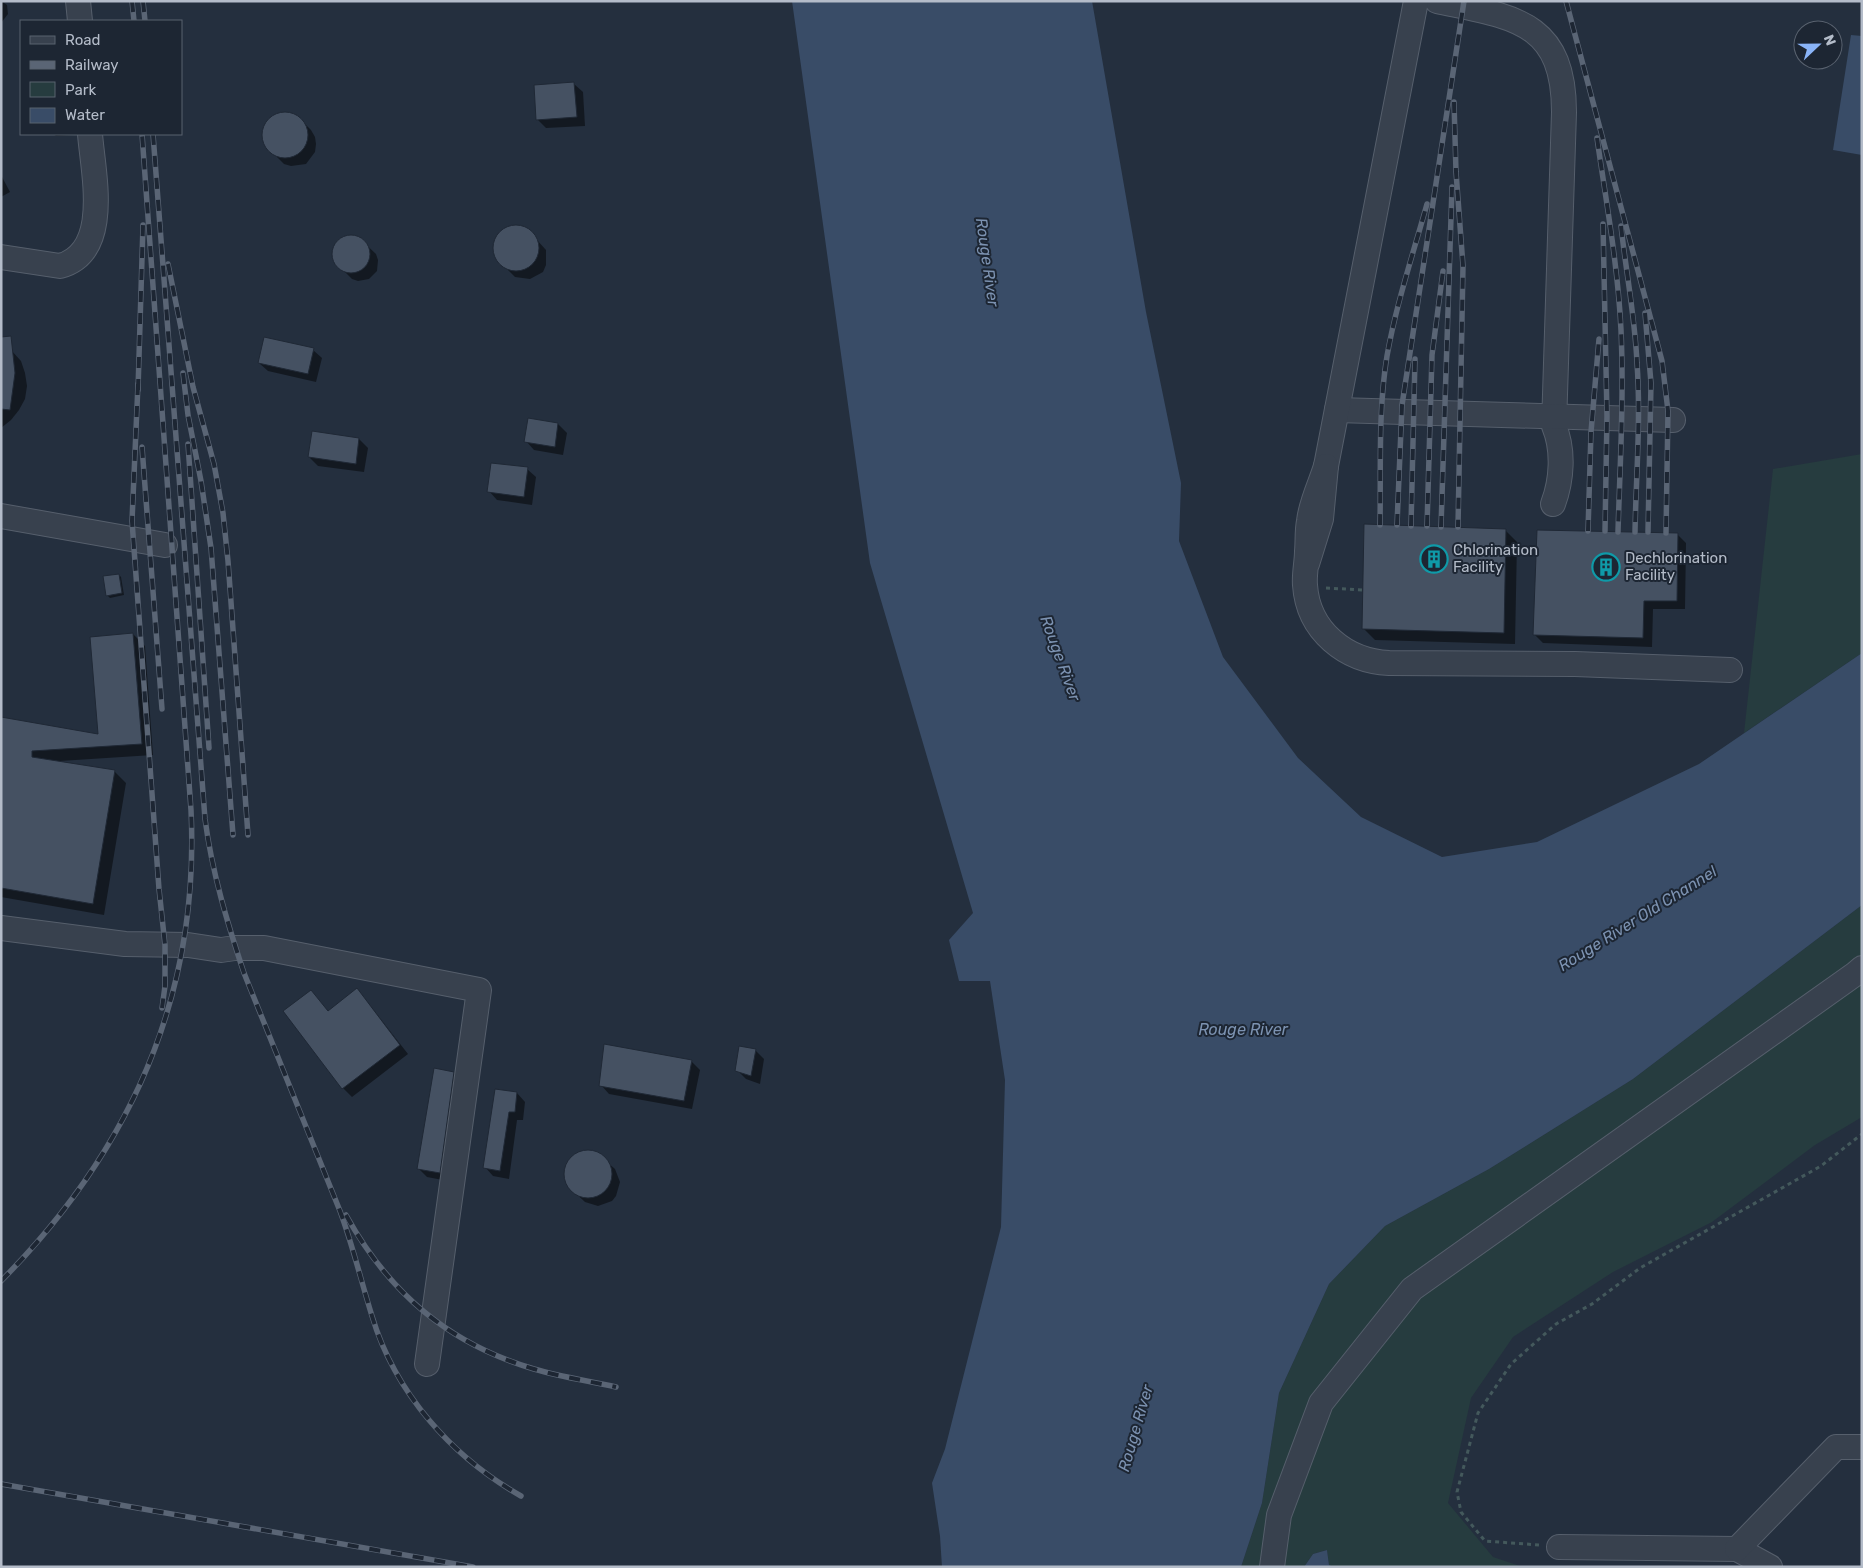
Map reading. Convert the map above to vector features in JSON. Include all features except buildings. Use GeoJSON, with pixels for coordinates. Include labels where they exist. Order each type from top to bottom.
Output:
{"type":"FeatureCollection","features":[{"type":"Feature","properties":{"kind":"lane"},"geometry":{"type":"LineString","coordinates":[[78,1],[80,20]]}},
{"type":"Feature","properties":{"kind":"lane"},"geometry":{"type":"LineString","coordinates":[[1416,1],[1326,466],[1321,520],[1306,564],[1305,587],[1307,599],[1315,619],[1329,638],[1346,652],[1377,662],[1575,664],[1730,670]]}},
{"type":"Feature","properties":{"kind":"lane"},"geometry":{"type":"LineString","coordinates":[[1437,1],[1495,13],[1531,29],[1554,54],[1561,73],[1564,91],[1564,112],[1554,422]]}},
{"type":"Feature","properties":{"kind":"lane"},"geometry":{"type":"LineString","coordinates":[[1,257],[60,266],[76,258],[91,238],[96,220],[90,135]]}},
{"type":"Feature","properties":{"kind":"lane"},"geometry":{"type":"LineString","coordinates":[[1337,410],[1554,422],[1673,420]]}},
{"type":"Feature","properties":{"kind":"lane"},"geometry":{"type":"LineString","coordinates":[[1,516],[164,545]]}},
{"type":"Feature","properties":{"kind":"lane"},"geometry":{"type":"LineString","coordinates":[[1,928],[125,944],[188,946],[221,950],[264,948],[479,990],[427,1364]]}},
{"type":"Feature","properties":{"kind":"lane"},"geometry":{"type":"LineString","coordinates":[[1272,1567],[1279,1515],[1322,1403],[1412,1289],[1862,968]]}},
{"type":"Feature","properties":{"kind":"lane"},"geometry":{"type":"LineString","coordinates":[[1737,1549],[1836,1447],[1862,1447]]}},
{"type":"Feature","properties":{"kind":"lane"},"geometry":{"type":"LineString","coordinates":[[1559,1547],[1737,1549],[1770,1567]]}},
{"type":"Feature","properties":{"kind":"path"},"geometry":{"type":"LineString","coordinates":[[1305,587],[1363,590]]}},
{"type":"Feature","properties":{"kind":"path"},"geometry":{"type":"LineString","coordinates":[[1559,1547],[1484,1541],[1461,1512],[1456,1492],[1478,1413],[1511,1364],[1556,1324],[1592,1304],[1640,1268],[1821,1166],[1862,1134]]}},
{"type":"Feature","properties":{"kind":"green space"},"geometry":{"type":"Polygon","coordinates":[[[1862,454],[1862,653],[1744,733],[1773,469],[1862,454]]]}},
{"type":"Feature","properties":{"kind":"green space"},"geometry":{"type":"Polygon","coordinates":[[[1862,905],[1862,1117],[1815,1145],[1712,1222],[1613,1272],[1513,1337],[1471,1398],[1448,1503],[1493,1557],[1523,1567],[1334,1567],[1329,1565],[1327,1550],[1313,1554],[1304,1567],[1241,1567],[1262,1503],[1279,1393],[1329,1284],[1385,1226],[1489,1169],[1633,1079],[1862,905]]]}},
{"type":"Feature","properties":{"kind":"water","name":"Rouge River"},"geometry":{"type":"Polygon","coordinates":[[[792,1],[1092,1],[1146,312],[1181,483],[1179,541],[1223,657],[1298,758],[1361,817],[1442,857],[1537,842],[1699,764],[1862,653],[1862,905],[1633,1079],[1489,1169],[1385,1226],[1329,1284],[1279,1393],[1262,1503],[1241,1567],[942,1567],[940,1536],[932,1483],[945,1449],[1001,1227],[1005,1080],[990,981],[959,981],[949,940],[973,913],[870,563],[792,1]]]}},
{"type":"Feature","properties":{"kind":"water"},"geometry":{"type":"Polygon","coordinates":[[[1851,35],[1862,36],[1862,155],[1833,150],[1851,35]]]}},
{"type":"Feature","properties":{"kind":"water"},"geometry":{"type":"Polygon","coordinates":[[[1327,1550],[1329,1565],[1334,1567],[1304,1567],[1313,1554],[1327,1550]]]}},
{"type":"Feature","properties":{"kind":"railway"},"geometry":{"type":"LineString","coordinates":[[132,1],[134,20]]}},
{"type":"Feature","properties":{"kind":"railway"},"geometry":{"type":"LineString","coordinates":[[143,1],[145,20]]}},
{"type":"Feature","properties":{"kind":"railway"},"geometry":{"type":"LineString","coordinates":[[1397,525],[1402,405],[1464,1]]}},
{"type":"Feature","properties":{"kind":"railway"},"geometry":{"type":"LineString","coordinates":[[1566,1],[1662,361],[1668,411],[1666,533]]}},
{"type":"Feature","properties":{"kind":"railway"},"geometry":{"type":"LineString","coordinates":[[1454,102],[1456,172],[1463,266],[1458,527]]}},
{"type":"Feature","properties":{"kind":"railway"},"geometry":{"type":"LineString","coordinates":[[1,1281],[47,1231],[86,1179],[120,1124],[148,1066],[169,1006],[183,943],[191,878],[191,810],[142,135]]}},
{"type":"Feature","properties":{"kind":"railway"},"geometry":{"type":"LineString","coordinates":[[153,135],[205,819],[221,897],[244,973],[340,1211],[372,1316],[382,1344],[395,1371],[411,1397],[450,1442],[472,1462],[521,1496]]}},
{"type":"Feature","properties":{"kind":"railway"},"geometry":{"type":"LineString","coordinates":[[1597,138],[1614,258],[1621,330],[1622,406],[1618,532]]}},
{"type":"Feature","properties":{"kind":"railway"},"geometry":{"type":"LineString","coordinates":[[1441,527],[1452,187]]}},
{"type":"Feature","properties":{"kind":"railway"},"geometry":{"type":"LineString","coordinates":[[1380,525],[1381,419],[1387,356],[1400,299],[1427,204]]}},
{"type":"Feature","properties":{"kind":"railway"},"geometry":{"type":"LineString","coordinates":[[1603,224],[1607,416],[1605,531]]}},
{"type":"Feature","properties":{"kind":"railway"},"geometry":{"type":"LineString","coordinates":[[138,390],[143,225]]}},
{"type":"Feature","properties":{"kind":"railway"},"geometry":{"type":"LineString","coordinates":[[1621,226],[1636,346],[1638,384],[1635,532]]}},
{"type":"Feature","properties":{"kind":"railway"},"geometry":{"type":"LineString","coordinates":[[168,264],[193,387],[214,464],[223,513],[248,835]]}},
{"type":"Feature","properties":{"kind":"railway"},"geometry":{"type":"LineString","coordinates":[[1427,526],[1432,355],[1443,271]]}},
{"type":"Feature","properties":{"kind":"railway"},"geometry":{"type":"LineString","coordinates":[[1645,313],[1651,383],[1648,532]]}},
{"type":"Feature","properties":{"kind":"railway"},"geometry":{"type":"LineString","coordinates":[[1588,531],[1591,432],[1599,339]]}},
{"type":"Feature","properties":{"kind":"railway"},"geometry":{"type":"LineString","coordinates":[[1411,526],[1415,359]]}},
{"type":"Feature","properties":{"kind":"railway"},"geometry":{"type":"LineString","coordinates":[[183,373],[188,415],[201,481],[211,548],[233,835]]}},
{"type":"Feature","properties":{"kind":"railway"},"geometry":{"type":"LineString","coordinates":[[138,384],[132,521],[159,889],[165,945],[165,986],[162,1008]]}},
{"type":"Feature","properties":{"kind":"railway"},"geometry":{"type":"LineString","coordinates":[[188,444],[209,748]]}},
{"type":"Feature","properties":{"kind":"railway"},"geometry":{"type":"LineString","coordinates":[[142,447],[162,709]]}},
{"type":"Feature","properties":{"kind":"railway"},"geometry":{"type":"LineString","coordinates":[[346,1215],[363,1243],[402,1291],[424,1312],[448,1330],[503,1358],[534,1369],[616,1387]]}},
{"type":"Feature","properties":{"kind":"railway"},"geometry":{"type":"LineString","coordinates":[[1,1484],[473,1567]]}},
{"type":"Feature","properties":{"kind":"place","name":"Chlorination Facility"},"geometry":{"type":"Point","coordinates":[1434,559]}},
{"type":"Feature","properties":{"kind":"place","name":"Dechlorination Facility"},"geometry":{"type":"Point","coordinates":[1606,567]}},
{"type":"Feature","properties":{"kind":"water label","name":"Rouge River Old Channel"},"geometry":{"type":"Point","coordinates":[1637,918]}}]}
